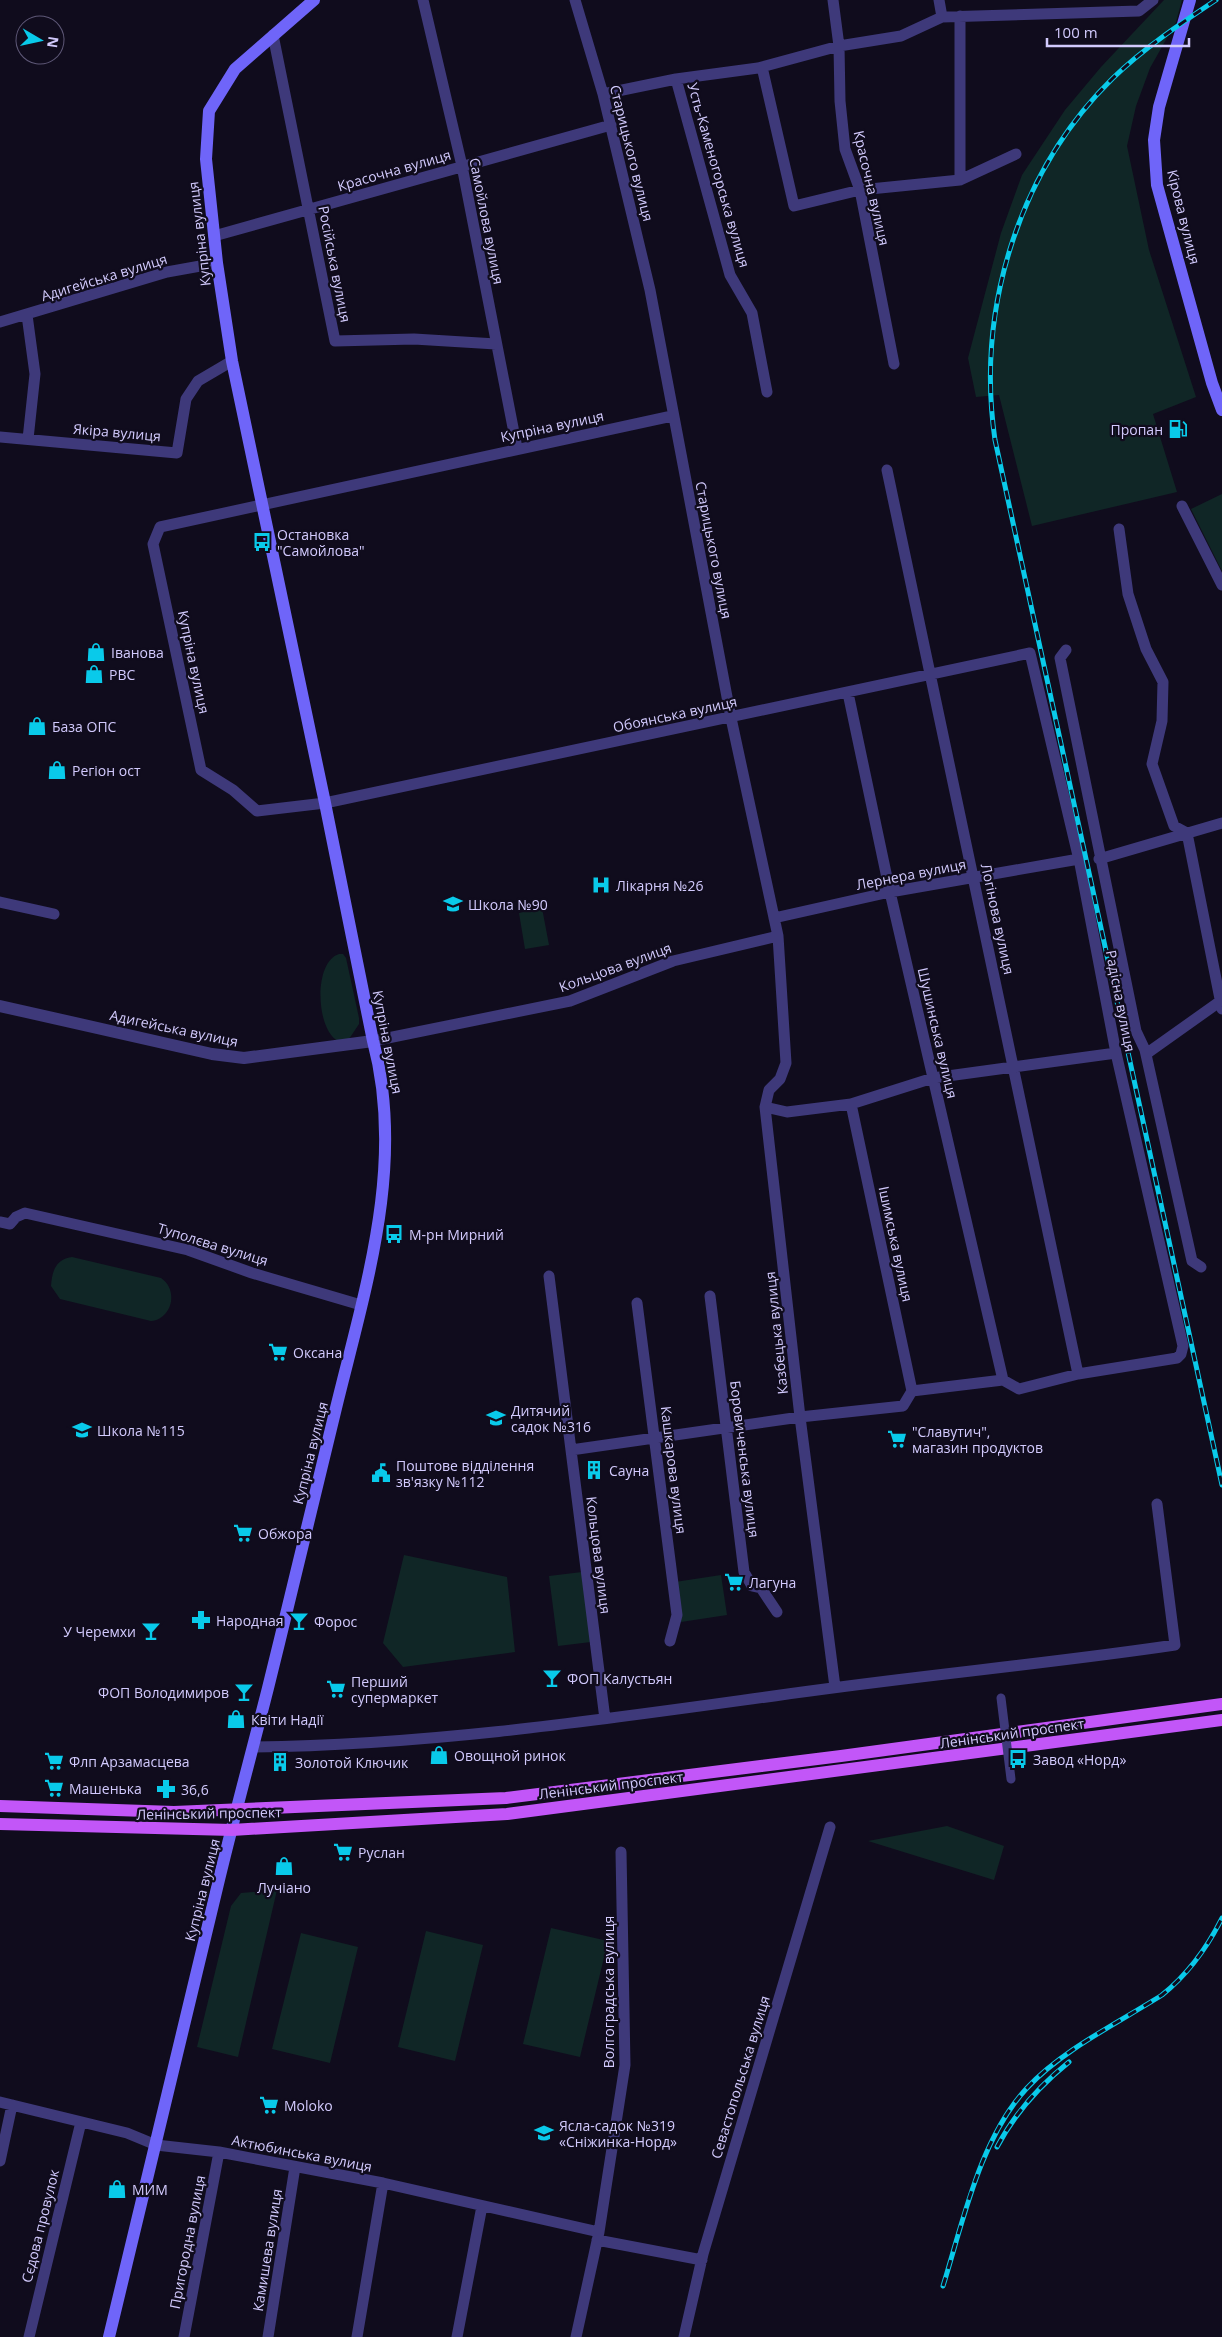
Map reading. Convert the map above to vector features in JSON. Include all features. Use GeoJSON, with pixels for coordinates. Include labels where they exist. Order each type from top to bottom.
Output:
{"type":"FeatureCollection","features":[{"type":"Feature","properties":{"kind":"main road","name":"Купріна вулиця"},"geometry":{"type":"LineString","coordinates":[[109,2337],[380,1224],[385,1109],[381,1072],[232,361],[217,263],[206,159],[209,111],[235,69],[314,0]]}},
{"type":"Feature","properties":{"kind":"main road","name":"Кірова вулиця"},"geometry":{"type":"LineString","coordinates":[[1190,0],[1159,107],[1154,140],[1156,176],[1212,383],[1222,410]]}},
{"type":"Feature","properties":{"kind":"main road","name":"Ленінський проспект"},"geometry":{"type":"LineString","coordinates":[[0,1806],[174,1812],[506,1798],[841,1756],[1222,1704]]}},
{"type":"Feature","properties":{"kind":"main road","name":"Ленінський проспект"},"geometry":{"type":"LineString","coordinates":[[0,1824],[232,1830],[507,1814],[1222,1720]]}},
{"type":"Feature","properties":{"kind":"street","name":"Самойлова вулиця"},"geometry":{"type":"LineString","coordinates":[[422,0],[462,166],[517,448]]}},
{"type":"Feature","properties":{"kind":"street","name":"Старицького вулиця"},"geometry":{"type":"LineString","coordinates":[[575,0],[603,94],[650,290],[672,416],[730,718],[778,936],[786,1063],[780,1078],[769,1090],[765,1107]]}},
{"type":"Feature","properties":{"kind":"street","name":"Красочна вулиця"},"geometry":{"type":"LineString","coordinates":[[832,0],[839,46],[840,101],[845,149],[860,190],[894,364]]}},
{"type":"Feature","properties":{"kind":"street"},"geometry":{"type":"LineString","coordinates":[[939,0],[942,17]]}},
{"type":"Feature","properties":{"kind":"street"},"geometry":{"type":"LineString","coordinates":[[603,94],[676,79],[762,66],[839,46],[901,36],[942,17],[1139,12],[1153,0]]}},
{"type":"Feature","properties":{"kind":"street"},"geometry":{"type":"LineString","coordinates":[[960,16],[960,180]]}},
{"type":"Feature","properties":{"kind":"street","name":"Російська вулиця"},"geometry":{"type":"LineString","coordinates":[[273,35],[335,341],[414,339],[496,344]]}},
{"type":"Feature","properties":{"kind":"street"},"geometry":{"type":"LineString","coordinates":[[762,66],[794,206],[860,190],[960,180],[1016,154]]}},
{"type":"Feature","properties":{"kind":"street","name":"Усть-Каменогорська вулиця"},"geometry":{"type":"LineString","coordinates":[[676,79],[730,275],[752,313],[767,392]]}},
{"type":"Feature","properties":{"kind":"street","name":"Красочна вулиця"},"geometry":{"type":"LineString","coordinates":[[214,236],[309,211],[611,125]]}},
{"type":"Feature","properties":{"kind":"street","name":"Адигейська вулиця"},"geometry":{"type":"LineString","coordinates":[[0,322],[167,272],[217,263]]}},
{"type":"Feature","properties":{"kind":"street"},"geometry":{"type":"LineString","coordinates":[[27,315],[35,374],[28,439]]}},
{"type":"Feature","properties":{"kind":"street","name":"Якіра вулиця"},"geometry":{"type":"LineString","coordinates":[[0,437],[177,453],[186,400],[198,381],[232,361]]}},
{"type":"Feature","properties":{"kind":"street","name":"Купріна вулиця"},"geometry":{"type":"LineString","coordinates":[[326,803],[258,811],[233,790],[201,770],[154,544],[160,527],[262,503],[672,416]]}},
{"type":"Feature","properties":{"kind":"street","name":"Логінова вулиця"},"geometry":{"type":"LineString","coordinates":[[887,470],[975,877],[1078,1374]]}},
{"type":"Feature","properties":{"kind":"street"},"geometry":{"type":"LineString","coordinates":[[1182,506],[1222,585]]}},
{"type":"Feature","properties":{"kind":"street"},"geometry":{"type":"LineString","coordinates":[[1119,529],[1128,594],[1146,649],[1163,682],[1162,721],[1152,764],[1174,826],[1187,833]]}},
{"type":"Feature","properties":{"kind":"street","name":"Радісна вулиця"},"geometry":{"type":"LineString","coordinates":[[1066,650],[1060,658],[1099,859],[1136,1031],[1146,1054],[1192,1261],[1201,1267]]}},
{"type":"Feature","properties":{"kind":"street","name":"Обоянська вулиця"},"geometry":{"type":"LineString","coordinates":[[326,803],[1030,653]]}},
{"type":"Feature","properties":{"kind":"street","name":"Радісна вулиця"},"geometry":{"type":"LineString","coordinates":[[1030,653],[1080,862],[1116,1053],[1184,1346],[1177,1358],[1078,1374]]}},
{"type":"Feature","properties":{"kind":"street","name":"Шушинська вулиця"},"geometry":{"type":"LineString","coordinates":[[848,693],[890,892],[1003,1380]]}},
{"type":"Feature","properties":{"kind":"street"},"geometry":{"type":"LineString","coordinates":[[1099,859],[1222,823]]}},
{"type":"Feature","properties":{"kind":"street"},"geometry":{"type":"LineString","coordinates":[[1146,1054],[1221,1003],[1187,833]]}},
{"type":"Feature","properties":{"kind":"street","name":"Лернера вулиця"},"geometry":{"type":"LineString","coordinates":[[774,918],[890,892],[975,877],[1080,862]]}},
{"type":"Feature","properties":{"kind":"street"},"geometry":{"type":"LineString","coordinates":[[0,902],[54,914]]}},
{"type":"Feature","properties":{"kind":"street","name":"Кольцова вулиця"},"geometry":{"type":"LineString","coordinates":[[373,1041],[570,1002],[673,961],[778,936]]}},
{"type":"Feature","properties":{"kind":"street","name":"Адигейська вулиця"},"geometry":{"type":"LineString","coordinates":[[0,1006],[212,1054],[244,1058],[373,1041]]}},
{"type":"Feature","properties":{"kind":"street"},"geometry":{"type":"LineString","coordinates":[[765,1107],[787,1112],[851,1104],[933,1078],[1116,1053]]}},
{"type":"Feature","properties":{"kind":"street","name":"Ішимська вулиця"},"geometry":{"type":"LineString","coordinates":[[851,1104],[912,1392]]}},
{"type":"Feature","properties":{"kind":"street","name":"Казбецька вулиця"},"geometry":{"type":"LineString","coordinates":[[765,1107],[800,1417],[820,1556],[835,1687]]}},
{"type":"Feature","properties":{"kind":"street","name":"Туполєва вулиця"},"geometry":{"type":"LineString","coordinates":[[0,1222],[10,1224],[16,1216],[25,1213],[170,1245],[252,1273],[361,1305]]}},
{"type":"Feature","properties":{"kind":"street","name":"Кольцова вулиця"},"geometry":{"type":"LineString","coordinates":[[549,1276],[605,1719]]}},
{"type":"Feature","properties":{"kind":"street","name":"Боровиченська вулиця"},"geometry":{"type":"LineString","coordinates":[[710,1296],[744,1572],[752,1586],[761,1588],[777,1612]]}},
{"type":"Feature","properties":{"kind":"street","name":"Кашкарова вулиця"},"geometry":{"type":"LineString","coordinates":[[637,1303],[677,1615],[670,1641]]}},
{"type":"Feature","properties":{"kind":"street"},"geometry":{"type":"LineString","coordinates":[[571,1450],[800,1417],[903,1406],[912,1392],[1003,1380],[1020,1389],[1078,1374]]}},
{"type":"Feature","properties":{"kind":"street"},"geometry":{"type":"LineString","coordinates":[[254,1747],[312,1746],[525,1729],[835,1687],[1175,1646],[1157,1504]]}},
{"type":"Feature","properties":{"kind":"street"},"geometry":{"type":"LineString","coordinates":[[1001,1698],[1011,1779]]}},
{"type":"Feature","properties":{"kind":"street","name":"Севастопольська вулиця"},"geometry":{"type":"LineString","coordinates":[[684,2337],[702,2260],[830,1827]]}},
{"type":"Feature","properties":{"kind":"street","name":"Волгоградська вулиця"},"geometry":{"type":"LineString","coordinates":[[576,2337],[598,2236],[625,2065],[621,1852]]}},
{"type":"Feature","properties":{"kind":"street","name":"Актюбинська вулиця"},"geometry":{"type":"LineString","coordinates":[[0,2102],[127,2134],[156,2145],[220,2152],[383,2183],[702,2260]]}},
{"type":"Feature","properties":{"kind":"street"},"geometry":{"type":"LineString","coordinates":[[0,2161],[12,2105]]}},
{"type":"Feature","properties":{"kind":"street","name":"Сєдова провулок"},"geometry":{"type":"LineString","coordinates":[[29,2337],[81,2122]]}},
{"type":"Feature","properties":{"kind":"street","name":"Пригородна вулиця"},"geometry":{"type":"LineString","coordinates":[[184,2337],[220,2152]]}},
{"type":"Feature","properties":{"kind":"street","name":"Камишева вулиця"},"geometry":{"type":"LineString","coordinates":[[268,2337],[295,2167]]}},
{"type":"Feature","properties":{"kind":"street"},"geometry":{"type":"LineString","coordinates":[[357,2337],[383,2183]]}},
{"type":"Feature","properties":{"kind":"street"},"geometry":{"type":"LineString","coordinates":[[457,2337],[482,2206]]}},
{"type":"Feature","properties":{"kind":"green space"},"geometry":{"type":"Polygon","coordinates":[[[1164,0],[1182,0],[1176,22],[1150,68],[1136,106],[1127,146],[1149,250],[1196,397],[1153,414],[1177,492],[1032,526],[999,395],[976,397],[968,358],[1001,233],[1022,175],[1065,110],[1101,67],[1164,0]]]}},
{"type":"Feature","properties":{"kind":"green space"},"geometry":{"type":"Polygon","coordinates":[[[1222,494],[1222,571],[1191,509],[1222,494]]]}},
{"type":"Feature","properties":{"kind":"green space"},"geometry":{"type":"Polygon","coordinates":[[[542,908],[549,945],[525,949],[519,913],[542,908]]]}},
{"type":"Feature","properties":{"kind":"green space"},"geometry":{"type":"Polygon","coordinates":[[[339,954],[343,954],[346,958],[359,1024],[349,1039],[338,1041],[325,1024],[322,1011],[321,982],[325,969],[331,960],[339,954]]]}},
{"type":"Feature","properties":{"kind":"green space"},"geometry":{"type":"Polygon","coordinates":[[[72,1257],[161,1278],[167,1283],[170,1290],[171,1303],[168,1310],[158,1319],[151,1321],[60,1299],[51,1286],[52,1275],[62,1260],[72,1257]]]}},
{"type":"Feature","properties":{"kind":"green space"},"geometry":{"type":"Polygon","coordinates":[[[404,1555],[507,1577],[515,1652],[403,1667],[383,1643],[404,1555]]]}},
{"type":"Feature","properties":{"kind":"green space"},"geometry":{"type":"Polygon","coordinates":[[[582,1572],[591,1642],[558,1646],[549,1576],[582,1572]]]}},
{"type":"Feature","properties":{"kind":"green space"},"geometry":{"type":"Polygon","coordinates":[[[721,1575],[727,1615],[681,1622],[675,1582],[721,1575]]]}},
{"type":"Feature","properties":{"kind":"green space"},"geometry":{"type":"Polygon","coordinates":[[[947,1826],[1004,1846],[994,1880],[868,1841],[947,1826]]]}},
{"type":"Feature","properties":{"kind":"green space"},"geometry":{"type":"Polygon","coordinates":[[[277,1890],[238,2057],[197,2047],[231,1906],[241,1893],[277,1890]]]}},
{"type":"Feature","properties":{"kind":"green space"},"geometry":{"type":"Polygon","coordinates":[[[551,1928],[608,1941],[580,2057],[523,2044],[551,1928]]]}},
{"type":"Feature","properties":{"kind":"green space"},"geometry":{"type":"Polygon","coordinates":[[[426,1931],[483,1945],[455,2061],[398,2047],[426,1931]]]}},
{"type":"Feature","properties":{"kind":"green space"},"geometry":{"type":"Polygon","coordinates":[[[301,1933],[358,1947],[330,2063],[272,2049],[301,1933]]]}},
{"type":"Feature","properties":{"kind":"railway"},"geometry":{"type":"LineString","coordinates":[[1216,0],[1150,46],[1113,78],[1080,115],[1052,156],[1029,199],[1011,245],[999,293],[992,342],[991,391],[995,440],[1222,1485]]}},
{"type":"Feature","properties":{"kind":"railway"},"geometry":{"type":"LineString","coordinates":[[943,2286],[975,2182],[997,2131],[1011,2108],[1027,2088],[1057,2061],[1073,2049],[1162,1995],[1171,1987],[1196,1960],[1222,1918]]}},
{"type":"Feature","properties":{"kind":"railway"},"geometry":{"type":"LineString","coordinates":[[997,2147],[1028,2101],[1069,2062]]}},
{"type":"Feature","properties":{"kind":"place","name":"Пропан"},"geometry":{"type":"Point","coordinates":[1178,429]}},
{"type":"Feature","properties":{"kind":"place","name":"Остановка \"Самойлова\""},"geometry":{"type":"Point","coordinates":[262,542]}},
{"type":"Feature","properties":{"kind":"place","name":"Іванова"},"geometry":{"type":"Point","coordinates":[96,652]}},
{"type":"Feature","properties":{"kind":"place","name":"РВС"},"geometry":{"type":"Point","coordinates":[94,674]}},
{"type":"Feature","properties":{"kind":"place","name":"База ОПС"},"geometry":{"type":"Point","coordinates":[37,726]}},
{"type":"Feature","properties":{"kind":"place","name":"Регіон ост"},"geometry":{"type":"Point","coordinates":[57,770]}},
{"type":"Feature","properties":{"kind":"place","name":"Лікарня №26"},"geometry":{"type":"Point","coordinates":[601,885]}},
{"type":"Feature","properties":{"kind":"place","name":"Школа №90"},"geometry":{"type":"Point","coordinates":[453,904]}},
{"type":"Feature","properties":{"kind":"place","name":"М-рн Мирний"},"geometry":{"type":"Point","coordinates":[394,1234]}},
{"type":"Feature","properties":{"kind":"place","name":"Оксана"},"geometry":{"type":"Point","coordinates":[278,1352]}},
{"type":"Feature","properties":{"kind":"place","name":"Дитячий садок №316"},"geometry":{"type":"Point","coordinates":[496,1418]}},
{"type":"Feature","properties":{"kind":"place","name":"Школа №115"},"geometry":{"type":"Point","coordinates":[82,1430]}},
{"type":"Feature","properties":{"kind":"place","name":"\"Славутич\", магазин продуктов"},"geometry":{"type":"Point","coordinates":[897,1439]}},
{"type":"Feature","properties":{"kind":"place","name":"Сауна"},"geometry":{"type":"Point","coordinates":[594,1470]}},
{"type":"Feature","properties":{"kind":"place","name":"Поштове відділення зв'язку №112"},"geometry":{"type":"Point","coordinates":[381,1473]}},
{"type":"Feature","properties":{"kind":"place","name":"Обжора"},"geometry":{"type":"Point","coordinates":[243,1533]}},
{"type":"Feature","properties":{"kind":"place","name":"Лагуна"},"geometry":{"type":"Point","coordinates":[734,1582]}},
{"type":"Feature","properties":{"kind":"place","name":"Народная"},"geometry":{"type":"Point","coordinates":[201,1620]}},
{"type":"Feature","properties":{"kind":"place","name":"Форос"},"geometry":{"type":"Point","coordinates":[299,1621]}},
{"type":"Feature","properties":{"kind":"place","name":"У Черемхи"},"geometry":{"type":"Point","coordinates":[151,1631]}},
{"type":"Feature","properties":{"kind":"place","name":"ФОП Калустьян"},"geometry":{"type":"Point","coordinates":[552,1678]}},
{"type":"Feature","properties":{"kind":"place","name":"Перший супермаркет"},"geometry":{"type":"Point","coordinates":[336,1689]}},
{"type":"Feature","properties":{"kind":"place","name":"ФОП Володимиров"},"geometry":{"type":"Point","coordinates":[244,1692]}},
{"type":"Feature","properties":{"kind":"place","name":"Квіти Надії"},"geometry":{"type":"Point","coordinates":[236,1719]}},
{"type":"Feature","properties":{"kind":"place","name":"Овощной ринок"},"geometry":{"type":"Point","coordinates":[439,1755]}},
{"type":"Feature","properties":{"kind":"place","name":"Завод «Норд»"},"geometry":{"type":"Point","coordinates":[1018,1759]}},
{"type":"Feature","properties":{"kind":"place","name":"Флп Арзамасцева"},"geometry":{"type":"Point","coordinates":[54,1761]}},
{"type":"Feature","properties":{"kind":"place","name":"Золотой Ключик"},"geometry":{"type":"Point","coordinates":[280,1762]}},
{"type":"Feature","properties":{"kind":"place","name":"Машенька"},"geometry":{"type":"Point","coordinates":[54,1788]}},
{"type":"Feature","properties":{"kind":"place","name":"36,6"},"geometry":{"type":"Point","coordinates":[166,1789]}},
{"type":"Feature","properties":{"kind":"place","name":"Руслан"},"geometry":{"type":"Point","coordinates":[343,1852]}},
{"type":"Feature","properties":{"kind":"place","name":"Лучіано"},"geometry":{"type":"Point","coordinates":[284,1866]}},
{"type":"Feature","properties":{"kind":"place","name":"Moloko"},"geometry":{"type":"Point","coordinates":[269,2105]}},
{"type":"Feature","properties":{"kind":"place","name":"Ясла-садок №319 «Сніжинка-Норд»"},"geometry":{"type":"Point","coordinates":[544,2133]}},
{"type":"Feature","properties":{"kind":"place","name":"МИМ"},"geometry":{"type":"Point","coordinates":[117,2189]}}]}
